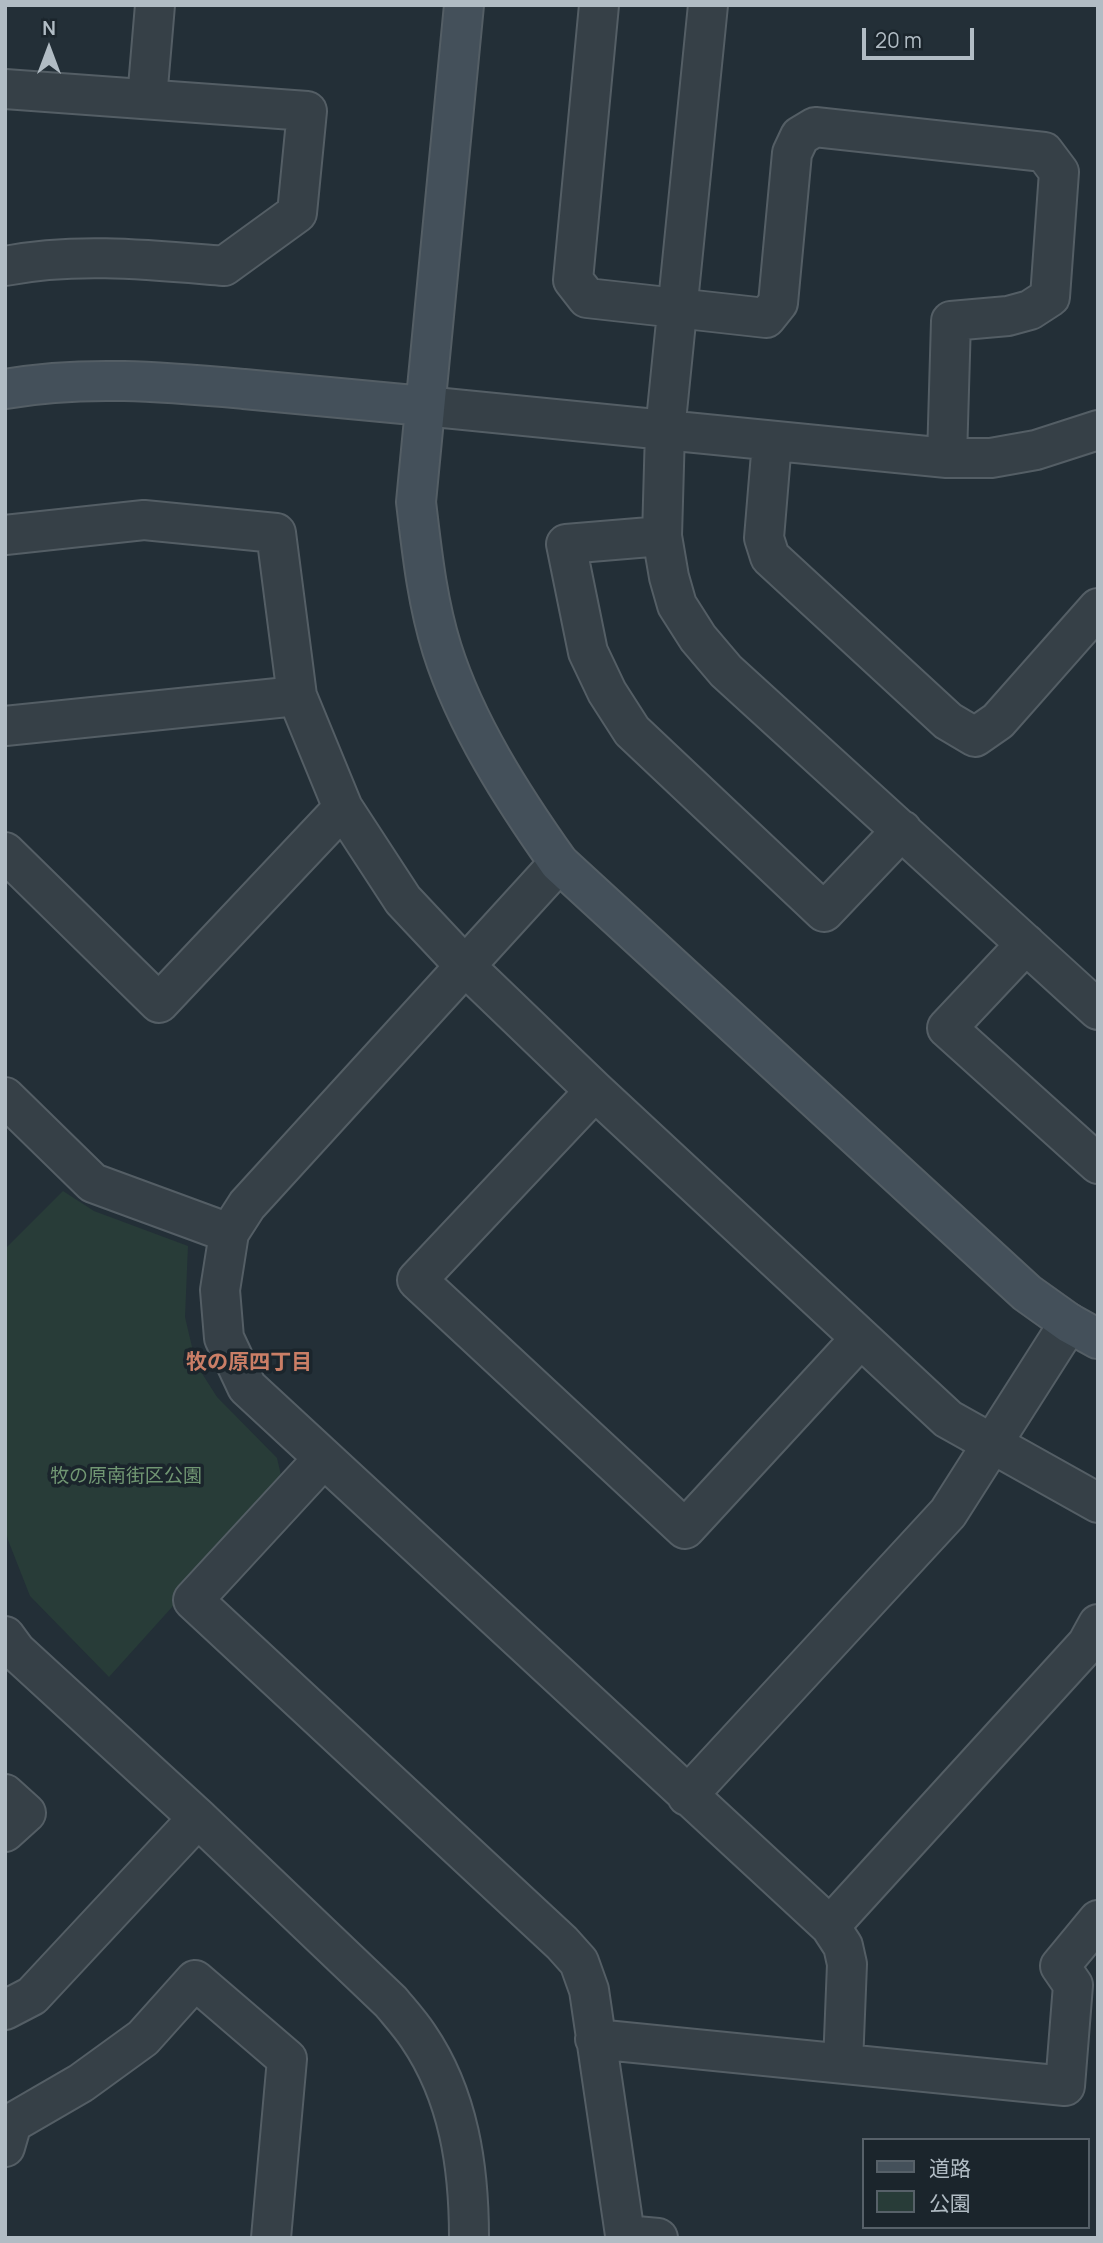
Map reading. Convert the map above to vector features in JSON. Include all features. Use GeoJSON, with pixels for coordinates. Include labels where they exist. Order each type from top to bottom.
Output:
{"type":"FeatureCollection","features":[{"type":"Feature","properties":{"kind":"street"},"geometry":{"type":"LineString","coordinates":[[147,99],[155,5]]}},
{"type":"Feature","properties":{"kind":"street"},"geometry":{"type":"LineString","coordinates":[[464,5],[416,502],[425,577],[442,649],[472,721],[507,787],[559,863],[1027,1293],[1083,1331],[994,1444],[948,1513],[687,1796]]}},
{"type":"Feature","properties":{"kind":"street"},"geometry":{"type":"LineString","coordinates":[[599,5],[573,280],[587,298],[766,318],[778,303],[792,153],[800,136],[816,127],[1044,152],[1059,172],[1050,297],[1030,310],[1008,316],[951,321],[947,458]]}},
{"type":"Feature","properties":{"kind":"street"},"geometry":{"type":"LineString","coordinates":[[708,5],[665,431],[662,536],[677,605],[698,638],[726,671],[1098,1010]]}},
{"type":"Feature","properties":{"kind":"street"},"geometry":{"type":"LineString","coordinates":[[5,89],[307,111],[297,213],[224,266],[133,259],[41,259],[5,266]]}},
{"type":"Feature","properties":{"kind":"street"},"geometry":{"type":"LineString","coordinates":[[5,389],[33,384],[94,380],[149,380],[947,458],[991,458],[1036,450],[1098,430]]}},
{"type":"Feature","properties":{"kind":"street"},"geometry":{"type":"LineString","coordinates":[[772,442],[764,538],[770,557],[948,721],[975,737],[998,721],[1098,608]]}},
{"type":"Feature","properties":{"kind":"street"},"geometry":{"type":"LineString","coordinates":[[5,534],[144,520],[276,533],[298,696],[343,808],[403,900],[465,966],[595,1091],[948,1419],[1098,1503]]}},
{"type":"Feature","properties":{"kind":"street"},"geometry":{"type":"LineString","coordinates":[[662,536],[566,544],[588,652],[607,692],[632,731],[824,912],[902,830]]}},
{"type":"Feature","properties":{"kind":"street"},"geometry":{"type":"LineString","coordinates":[[5,726],[298,696]]}},
{"type":"Feature","properties":{"kind":"street"},"geometry":{"type":"LineString","coordinates":[[5,852],[159,1003],[343,808]]}},
{"type":"Feature","properties":{"kind":"street"},"geometry":{"type":"LineString","coordinates":[[559,863],[247,1205],[229,1233],[219,1290],[224,1338],[247,1387],[830,1926],[843,1946],[847,1964],[843,2064]]}},
{"type":"Feature","properties":{"kind":"street"},"geometry":{"type":"LineString","coordinates":[[1026,944],[947,1028],[1098,1164]]}},
{"type":"Feature","properties":{"kind":"street"},"geometry":{"type":"LineString","coordinates":[[595,1091],[418,1280],[447,1308],[685,1529],[860,1339]]}},
{"type":"Feature","properties":{"kind":"street"},"geometry":{"type":"LineString","coordinates":[[5,1097],[93,1184],[229,1233]]}},
{"type":"Feature","properties":{"kind":"street"},"geometry":{"type":"LineString","coordinates":[[323,1459],[193,1600],[562,1942],[579,1962],[589,1990],[625,2235],[658,2238]]}},
{"type":"Feature","properties":{"kind":"street"},"geometry":{"type":"LineString","coordinates":[[830,1926],[1087,1644],[1098,1624]]}},
{"type":"Feature","properties":{"kind":"street"},"geometry":{"type":"LineString","coordinates":[[5,1636],[16,1651],[198,1818],[391,2002],[418,2036],[438,2071],[464,2148],[469,2196],[469,2238]]}},
{"type":"Feature","properties":{"kind":"street"},"geometry":{"type":"LineString","coordinates":[[5,1794],[26,1813],[5,1832]]}},
{"type":"Feature","properties":{"kind":"street"},"geometry":{"type":"LineString","coordinates":[[5,2010],[32,1996],[198,1818]]}},
{"type":"Feature","properties":{"kind":"street"},"geometry":{"type":"LineString","coordinates":[[595,2039],[1065,2086],[1073,1985],[1060,1966],[1098,1920]]}},
{"type":"Feature","properties":{"kind":"street"},"geometry":{"type":"LineString","coordinates":[[5,2147],[12,2123],[81,2083],[143,2038],[195,1980],[287,2059],[271,2238]]}},
{"type":"Feature","properties":{"kind":"green space","name":"牧の原南街区公園"},"geometry":{"type":"Polygon","coordinates":[[[63,1191],[94,1211],[188,1246],[185,1317],[196,1364],[217,1397],[277,1458],[283,1484],[109,1677],[30,1596],[5,1527],[5,1249],[63,1191]]]}},
{"type":"Feature","properties":{"kind":"district","name":"牧の原四丁目"},"geometry":{"type":"Point","coordinates":[249,1363]}}]}
